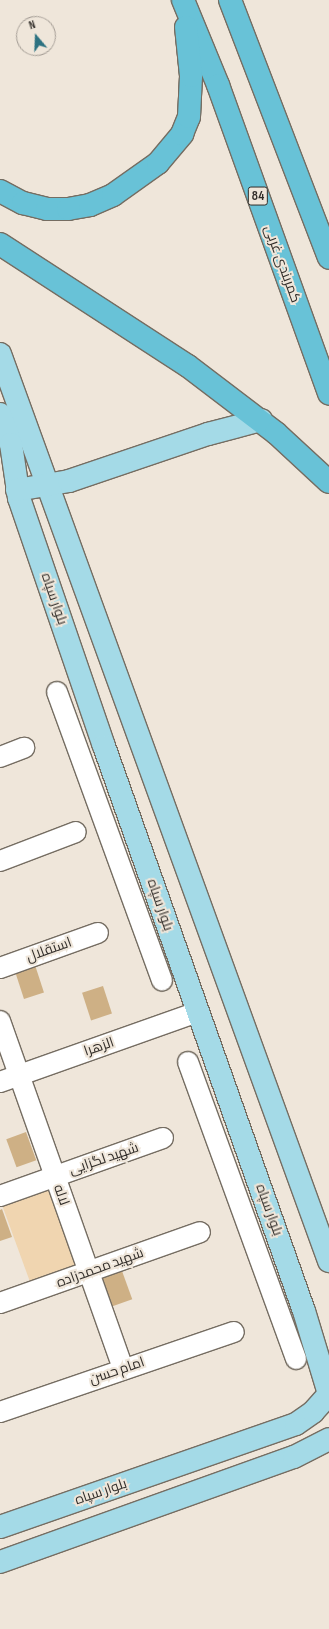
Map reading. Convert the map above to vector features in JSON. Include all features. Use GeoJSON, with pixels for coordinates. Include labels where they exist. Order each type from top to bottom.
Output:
{"type":"FeatureCollection","features":[{"type":"Feature","properties":{"kind":"highway"},"geometry":{"type":"LineString","coordinates":[[230,0],[329,258]]}},
{"type":"Feature","properties":{"kind":"highway"},"geometry":{"type":"LineString","coordinates":[[0,192],[23,203],[47,209],[68,209],[90,205],[113,196],[158,164],[179,138],[189,117],[191,76],[184,1]]}},
{"type":"Feature","properties":{"kind":"highway","name":"کمربندی غربی"},"geometry":{"type":"LineString","coordinates":[[184,1],[218,85],[329,394]]}},
{"type":"Feature","properties":{"kind":"highway"},"geometry":{"type":"LineString","coordinates":[[0,244],[188,366],[260,420],[329,482]]}},
{"type":"Feature","properties":{"kind":"main road"},"geometry":{"type":"LineString","coordinates":[[0,354],[329,1262]]}},
{"type":"Feature","properties":{"kind":"main road","name":"بلوار سپاه"},"geometry":{"type":"LineString","coordinates":[[0,414],[11,444],[17,490],[144,859],[304,1311],[329,1394],[313,1412],[296,1424],[0,1527]]}},
{"type":"Feature","properties":{"kind":"main road"},"geometry":{"type":"LineString","coordinates":[[17,490],[68,481],[208,434],[260,420]]}},
{"type":"Feature","properties":{"kind":"main road"},"geometry":{"type":"LineString","coordinates":[[0,1562],[294,1457],[329,1438]]}},
{"type":"Feature","properties":{"kind":"street"},"geometry":{"type":"LineString","coordinates":[[58,692],[162,981]]}},
{"type":"Feature","properties":{"kind":"street"},"geometry":{"type":"LineString","coordinates":[[0,757],[24,748]]}},
{"type":"Feature","properties":{"kind":"street"},"geometry":{"type":"LineString","coordinates":[[0,861],[76,832]]}},
{"type":"Feature","properties":{"kind":"street"},"geometry":{"type":"LineString","coordinates":[[120,866],[144,859]]}},
{"type":"Feature","properties":{"kind":"street","name":"استقلال"},"geometry":{"type":"LineString","coordinates":[[0,968],[98,933]]}},
{"type":"Feature","properties":{"kind":"street","name":"الزهرا"},"geometry":{"type":"LineString","coordinates":[[0,1082],[198,1012]]}},
{"type":"Feature","properties":{"kind":"street","name":"لاله"},"geometry":{"type":"LineString","coordinates":[[0,1022],[123,1369]]}},
{"type":"Feature","properties":{"kind":"street"},"geometry":{"type":"LineString","coordinates":[[188,1062],[296,1359]]}},
{"type":"Feature","properties":{"kind":"street","name":"شهید لگزایی"},"geometry":{"type":"LineString","coordinates":[[0,1196],[164,1138]]}},
{"type":"Feature","properties":{"kind":"street"},"geometry":{"type":"LineString","coordinates":[[242,1209],[266,1202]]}},
{"type":"Feature","properties":{"kind":"street","name":"شهید محمدزاده"},"geometry":{"type":"LineString","coordinates":[[0,1303],[200,1232]]}},
{"type":"Feature","properties":{"kind":"street","name":"امام حسن"},"geometry":{"type":"LineString","coordinates":[[0,1412],[234,1332]]}},
{"type":"Feature","properties":{"kind":"shaded area"},"geometry":{"type":"Polygon","coordinates":[[[54,1187],[82,1265],[31,1284],[2,1206],[54,1187]]]}},
{"type":"Feature","properties":{"kind":"building"},"geometry":{"type":"Polygon","coordinates":[[[35,965],[44,993],[24,999],[15,971],[35,965]]]}},
{"type":"Feature","properties":{"kind":"building"},"geometry":{"type":"Polygon","coordinates":[[[103,986],[112,1014],[91,1020],[82,993],[103,986]]]}},
{"type":"Feature","properties":{"kind":"building"},"geometry":{"type":"Polygon","coordinates":[[[26,1132],[36,1160],[17,1167],[6,1139],[26,1132]]]}},
{"type":"Feature","properties":{"kind":"building"},"geometry":{"type":"Polygon","coordinates":[[[2,1209],[12,1237],[0,1241],[0,1210],[2,1209]]]}},
{"type":"Feature","properties":{"kind":"building"},"geometry":{"type":"Polygon","coordinates":[[[122,1271],[132,1299],[113,1306],[102,1278],[122,1271]]]}}]}
